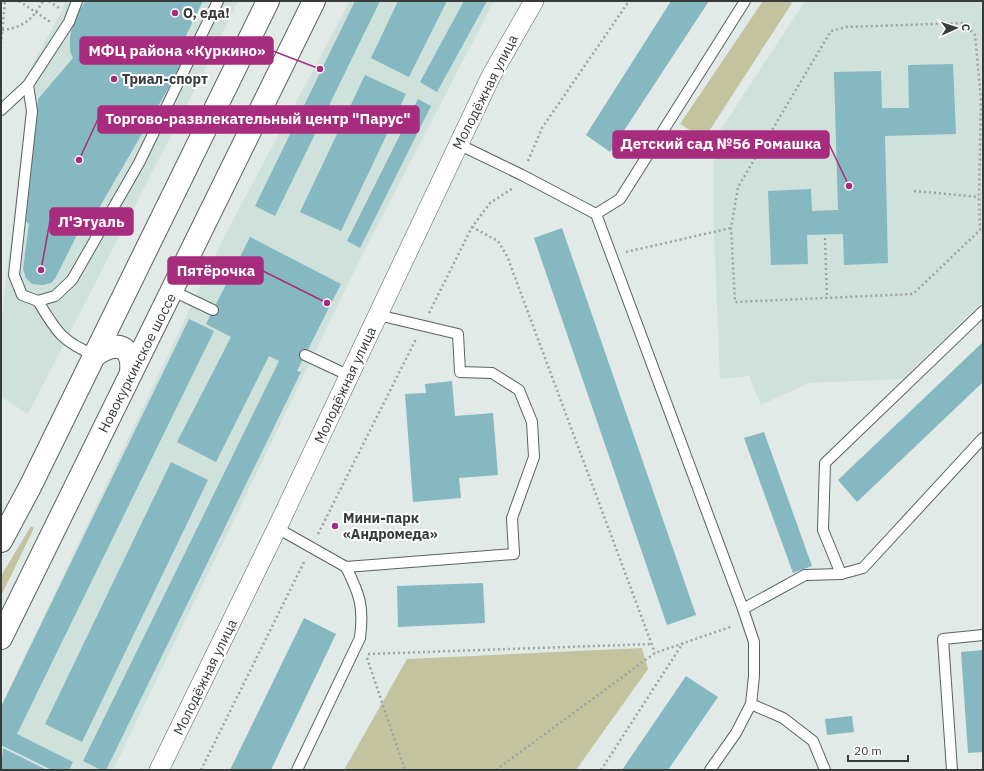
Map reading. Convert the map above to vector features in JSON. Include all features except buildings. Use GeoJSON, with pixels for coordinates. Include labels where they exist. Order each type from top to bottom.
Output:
{"type":"FeatureCollection","features":[{"type":"Feature","properties":{"kind":"main road"},"geometry":{"type":"LineString","coordinates":[[1,541],[9,518],[95,355],[268,1]]}},
{"type":"Feature","properties":{"kind":"main road","name":"Новокуркинское шоссе"},"geometry":{"type":"LineString","coordinates":[[1,638],[131,373],[173,291],[314,1]]}},
{"type":"Feature","properties":{"kind":"main road"},"geometry":{"type":"LineString","coordinates":[[95,355],[105,347],[115,345],[124,349],[130,355],[132,363],[131,373]]}},
{"type":"Feature","properties":{"kind":"street","name":"Молодёжная улица"},"geometry":{"type":"LineString","coordinates":[[160,770],[350,376],[491,76],[534,1]]}},
{"type":"Feature","properties":{"kind":"lane"},"geometry":{"type":"LineString","coordinates":[[1,110],[28,85],[63,30],[78,1]]}},
{"type":"Feature","properties":{"kind":"lane"},"geometry":{"type":"LineString","coordinates":[[28,85],[32,111],[14,276],[22,295],[38,301],[55,296],[72,280],[139,163],[218,1]]}},
{"type":"Feature","properties":{"kind":"lane"},"geometry":{"type":"LineString","coordinates":[[596,214],[620,199],[745,1]]}},
{"type":"Feature","properties":{"kind":"lane"},"geometry":{"type":"LineString","coordinates":[[458,144],[522,174],[596,214],[754,642],[754,676],[751,704],[736,732],[710,770]]}},
{"type":"Feature","properties":{"kind":"lane"},"geometry":{"type":"LineString","coordinates":[[173,291],[213,310]]}},
{"type":"Feature","properties":{"kind":"lane"},"geometry":{"type":"LineString","coordinates":[[38,301],[54,329],[74,347],[95,355]]}},
{"type":"Feature","properties":{"kind":"lane"},"geometry":{"type":"LineString","coordinates":[[841,574],[823,530],[824,463],[983,311]]}},
{"type":"Feature","properties":{"kind":"lane"},"geometry":{"type":"LineString","coordinates":[[346,567],[514,554],[512,518],[534,457],[532,422],[519,390],[492,373],[460,372],[458,334],[378,315]]}},
{"type":"Feature","properties":{"kind":"lane"},"geometry":{"type":"LineString","coordinates":[[305,354],[350,376]]}},
{"type":"Feature","properties":{"kind":"lane"},"geometry":{"type":"LineString","coordinates":[[743,609],[805,575],[841,574],[863,568],[983,438]]}},
{"type":"Feature","properties":{"kind":"lane"},"geometry":{"type":"LineString","coordinates":[[277,528],[346,567],[359,593],[362,620],[360,638],[297,770]]}},
{"type":"Feature","properties":{"kind":"lane"},"geometry":{"type":"LineString","coordinates":[[952,770],[943,639],[983,635]]}},
{"type":"Feature","properties":{"kind":"lane"},"geometry":{"type":"LineString","coordinates":[[751,704],[783,718],[813,740],[825,770]]}},
{"type":"Feature","properties":{"kind":"path"},"geometry":{"type":"LineString","coordinates":[[19,1],[63,30]]}},
{"type":"Feature","properties":{"kind":"path"},"geometry":{"type":"LineString","coordinates":[[2,30],[23,25],[37,13],[43,1]]}},
{"type":"Feature","properties":{"kind":"path"},"geometry":{"type":"LineString","coordinates":[[200,770],[472,227],[490,203],[511,189],[522,174],[542,128],[629,1]]}},
{"type":"Feature","properties":{"kind":"path"},"geometry":{"type":"LineString","coordinates":[[1,44],[4,2]]}},
{"type":"Feature","properties":{"kind":"path"},"geometry":{"type":"LineString","coordinates":[[964,23],[975,35],[982,99],[979,197],[980,230],[913,294],[735,302],[731,228],[738,187],[831,31],[846,27],[964,23]]}},
{"type":"Feature","properties":{"kind":"path"},"geometry":{"type":"LineString","coordinates":[[914,191],[979,197]]}},
{"type":"Feature","properties":{"kind":"path"},"geometry":{"type":"LineString","coordinates":[[472,227],[498,241],[507,256],[655,654]]}},
{"type":"Feature","properties":{"kind":"path"},"geometry":{"type":"LineString","coordinates":[[612,256],[731,228]]}},
{"type":"Feature","properties":{"kind":"path"},"geometry":{"type":"LineString","coordinates":[[825,238],[827,298]]}},
{"type":"Feature","properties":{"kind":"path"},"geometry":{"type":"LineString","coordinates":[[496,770],[655,654],[746,621]]}},
{"type":"Feature","properties":{"kind":"path"},"geometry":{"type":"LineString","coordinates":[[360,638],[405,770]]}},
{"type":"Feature","properties":{"kind":"path"},"geometry":{"type":"LineString","coordinates":[[601,770],[683,643]]}},
{"type":"Feature","properties":{"kind":"path"},"geometry":{"type":"LineString","coordinates":[[366,654],[652,644]]}},
{"type":"Feature","properties":{"kind":"shaded area"},"geometry":{"type":"Polygon","coordinates":[[[65,1],[238,1],[199,81],[28,414],[1,397],[1,323],[31,67],[63,9],[65,1]]]}},
{"type":"Feature","properties":{"kind":"shaded area"},"geometry":{"type":"Polygon","coordinates":[[[350,1],[494,1],[359,261],[113,770],[49,770],[1,746],[1,706],[225,235],[350,1]]]}},
{"type":"Feature","properties":{"kind":"shaded area"},"geometry":{"type":"Polygon","coordinates":[[[805,1],[983,1],[983,301],[902,379],[809,383],[761,405],[749,376],[720,379],[714,232],[714,140],[805,1]]]}},
{"type":"Feature","properties":{"kind":"green space"},"geometry":{"type":"Polygon","coordinates":[[[763,1],[788,1],[792,3],[704,139],[680,124],[763,1]]]}},
{"type":"Feature","properties":{"kind":"green space"},"geometry":{"type":"Polygon","coordinates":[[[31,526],[34,528],[1,596],[1,576],[31,526]]]}},
{"type":"Feature","properties":{"kind":"green space"},"geometry":{"type":"Polygon","coordinates":[[[642,648],[648,669],[576,770],[344,770],[407,659],[642,648]]]}},
{"type":"Feature","properties":{"kind":"place","name":"О, еда!"},"geometry":{"type":"Point","coordinates":[175,13]}},
{"type":"Feature","properties":{"kind":"place","name":"МФЦ района «Куркино»"},"geometry":{"type":"Point","coordinates":[320,69]}},
{"type":"Feature","properties":{"kind":"place","name":"Триал-спорт"},"geometry":{"type":"Point","coordinates":[114,79]}},
{"type":"Feature","properties":{"kind":"place","name":"Торгово-развлекательный центр \"Парус\""},"geometry":{"type":"Point","coordinates":[79,160]}},
{"type":"Feature","properties":{"kind":"place","name":"Детский сад №56 Ромашка"},"geometry":{"type":"Point","coordinates":[849,186]}},
{"type":"Feature","properties":{"kind":"place","name":"Л'Этуаль"},"geometry":{"type":"Point","coordinates":[41,270]}},
{"type":"Feature","properties":{"kind":"place","name":"Пятёрочка"},"geometry":{"type":"Point","coordinates":[327,303]}},
{"type":"Feature","properties":{"kind":"place","name":"Мини-парк «Андромеда»"},"geometry":{"type":"Point","coordinates":[335,526]}}]}
